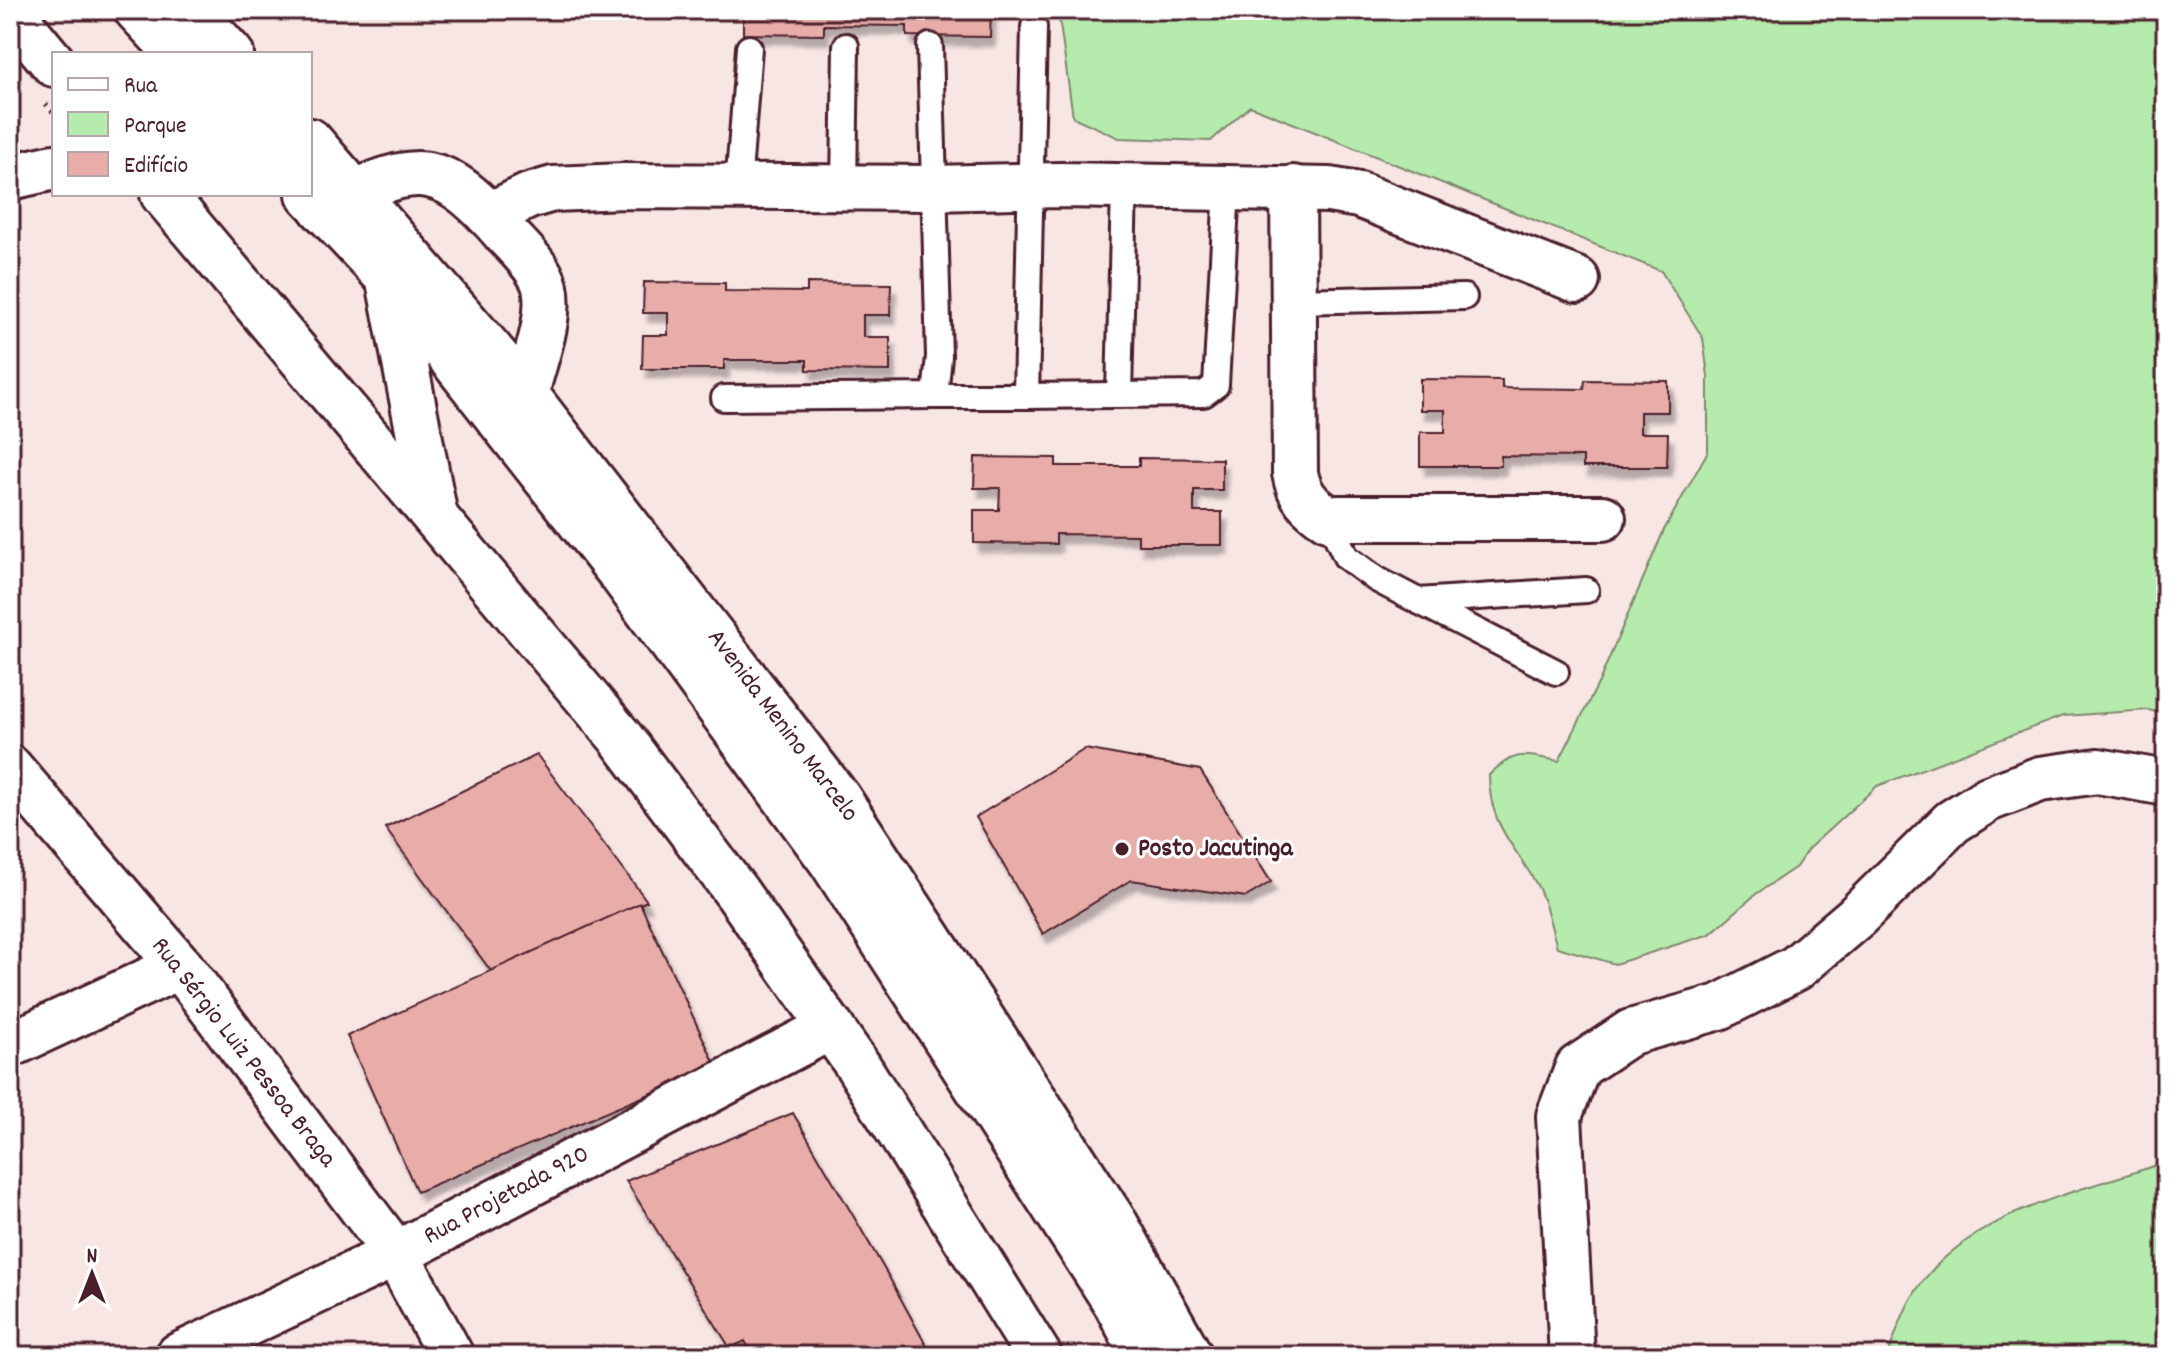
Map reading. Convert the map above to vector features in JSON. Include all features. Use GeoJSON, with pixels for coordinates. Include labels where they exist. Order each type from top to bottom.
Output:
{"type":"FeatureCollection","features":[{"type":"Feature","properties":{"kind":"main road"},"geometry":{"type":"LineString","coordinates":[[137,10],[176,52]]}},
{"type":"Feature","properties":{"kind":"main road"},"geometry":{"type":"LineString","coordinates":[[191,10],[226,52]]}},
{"type":"Feature","properties":{"kind":"main road"},"geometry":{"type":"LineString","coordinates":[[10,11],[52,62]]}},
{"type":"Feature","properties":{"kind":"main road","name":"Avenida Menino Marcelo"},"geometry":{"type":"LineString","coordinates":[[312,147],[329,198],[621,574],[858,898],[1116,1303],[1144,1356]]}},
{"type":"Feature","properties":{"kind":"main road"},"geometry":{"type":"LineString","coordinates":[[10,177],[52,167]]}},
{"type":"Feature","properties":{"kind":"main road"},"geometry":{"type":"LineString","coordinates":[[329,198],[413,172],[435,175],[454,183],[489,215],[538,271],[545,286],[543,322],[526,394]]}},
{"type":"Feature","properties":{"kind":"main road"},"geometry":{"type":"LineString","coordinates":[[489,215],[529,196],[553,189],[1031,185],[1293,188],[1359,195],[1577,280]]}},
{"type":"Feature","properties":{"kind":"main road"},"geometry":{"type":"LineString","coordinates":[[1293,188],[1295,473],[1298,487],[1309,507],[1328,518],[1603,518]]}},
{"type":"Feature","properties":{"kind":"main road"},"geometry":{"type":"LineString","coordinates":[[165,196],[620,737],[737,893],[831,1027],[1039,1356]]}},
{"type":"Feature","properties":{"kind":"main road","name":"Avenida Menino Marcelo"},"geometry":{"type":"LineString","coordinates":[[329,198],[526,394],[756,688],[891,875],[1115,1223],[1190,1356]]}},
{"type":"Feature","properties":{"kind":"main road"},"geometry":{"type":"LineString","coordinates":[[389,279],[436,522]]}},
{"type":"Feature","properties":{"kind":"main road","name":"Rua Sérgio Luiz Pessoa Braga"},"geometry":{"type":"LineString","coordinates":[[10,768],[180,966],[396,1254],[451,1356]]}},
{"type":"Feature","properties":{"kind":"main road"},"geometry":{"type":"LineString","coordinates":[[1572,1356],[1559,1116],[1578,1067],[1631,1032],[1719,1007],[1796,968],[1856,917],[1952,822],[1988,799],[2040,779],[2098,771],[2166,783]]}},
{"type":"Feature","properties":{"kind":"main road"},"geometry":{"type":"LineString","coordinates":[[10,1045],[180,966]]}},
{"type":"Feature","properties":{"kind":"main road","name":"Rua Projetada 920"},"geometry":{"type":"LineString","coordinates":[[178,1356],[396,1254],[831,1027]]}},
{"type":"Feature","properties":{"kind":"lane"},"geometry":{"type":"LineString","coordinates":[[1026,396],[1034,27]]}},
{"type":"Feature","properties":{"kind":"lane"},"geometry":{"type":"LineString","coordinates":[[844,188],[846,46]]}},
{"type":"Feature","properties":{"kind":"lane"},"geometry":{"type":"LineString","coordinates":[[930,46],[939,356],[935,396]]}},
{"type":"Feature","properties":{"kind":"lane"},"geometry":{"type":"LineString","coordinates":[[738,187],[749,48]]}},
{"type":"Feature","properties":{"kind":"lane"},"geometry":{"type":"LineString","coordinates":[[1119,395],[1124,186]]}},
{"type":"Feature","properties":{"kind":"lane"},"geometry":{"type":"LineString","coordinates":[[724,398],[1204,394],[1216,385],[1227,188]]}},
{"type":"Feature","properties":{"kind":"lane"},"geometry":{"type":"LineString","coordinates":[[1294,301],[1464,297]]}},
{"type":"Feature","properties":{"kind":"lane"},"geometry":{"type":"LineString","coordinates":[[1328,518],[1346,557],[1376,579],[1556,672]]}},
{"type":"Feature","properties":{"kind":"lane"},"geometry":{"type":"LineString","coordinates":[[1418,601],[1586,590]]}},
{"type":"Feature","properties":{"kind":"green space"},"geometry":{"type":"Polygon","coordinates":[[[1058,10],[1989,10],[1997,13],[2166,10],[2166,715],[2149,710],[2063,716],[1877,786],[1808,849],[1796,867],[1756,894],[1710,934],[1615,964],[1557,947],[1538,887],[1499,822],[1490,793],[1489,775],[1506,761],[1521,756],[1559,761],[1599,682],[1664,530],[1708,451],[1708,376],[1703,338],[1661,271],[1250,106],[1211,141],[1119,138],[1073,117],[1058,10]]]}},
{"type":"Feature","properties":{"kind":"green space"},"geometry":{"type":"Polygon","coordinates":[[[2166,1162],[2166,1356],[1887,1356],[1911,1299],[1932,1270],[1959,1246],[2025,1210],[2166,1162]]]}},
{"type":"Feature","properties":{"kind":"building"},"geometry":{"type":"Polygon","coordinates":[[[743,10],[991,10],[990,37],[907,36],[907,26],[824,25],[824,35],[743,34],[743,10]]]}},
{"type":"Feature","properties":{"kind":"building"},"geometry":{"type":"Polygon","coordinates":[[[644,282],[725,283],[725,291],[807,292],[807,283],[891,284],[890,315],[863,315],[863,337],[890,337],[890,371],[807,370],[807,360],[724,360],[724,369],[642,369],[643,335],[668,335],[668,313],[643,313],[644,282]]]}},
{"type":"Feature","properties":{"kind":"building"},"geometry":{"type":"Polygon","coordinates":[[[1420,379],[1502,380],[1502,388],[1584,389],[1585,380],[1668,381],[1668,412],[1640,412],[1640,433],[1668,433],[1667,467],[1583,467],[1583,457],[1501,456],[1501,466],[1420,466],[1420,432],[1445,432],[1445,410],[1420,410],[1420,379]]]}},
{"type":"Feature","properties":{"kind":"building"},"geometry":{"type":"Polygon","coordinates":[[[975,457],[1056,458],[1056,466],[1139,466],[1139,458],[1222,459],[1222,490],[1194,490],[1194,512],[1222,512],[1222,545],[1138,545],[1138,535],[1056,534],[1056,544],[974,543],[974,510],[999,510],[1000,488],[974,488],[975,457]]]}},
{"type":"Feature","properties":{"kind":"building","name":"Posto Jacutinga"},"geometry":{"type":"Polygon","coordinates":[[[1085,749],[1200,770],[1271,882],[1246,897],[1131,880],[1043,934],[976,817],[1085,749]]]}},
{"type":"Feature","properties":{"kind":"building"},"geometry":{"type":"Polygon","coordinates":[[[537,755],[647,901],[491,971],[385,828],[537,755]]]}},
{"type":"Feature","properties":{"kind":"building"},"geometry":{"type":"Polygon","coordinates":[[[640,903],[716,1066],[417,1192],[347,1036],[640,903]]]}},
{"type":"Feature","properties":{"kind":"building"},"geometry":{"type":"Polygon","coordinates":[[[793,1113],[932,1356],[753,1356],[745,1341],[730,1348],[626,1181],[793,1113]]]}},
{"type":"Feature","properties":{"kind":"place","name":"Posto Jacutinga"},"geometry":{"type":"Point","coordinates":[1122,849]}}]}
